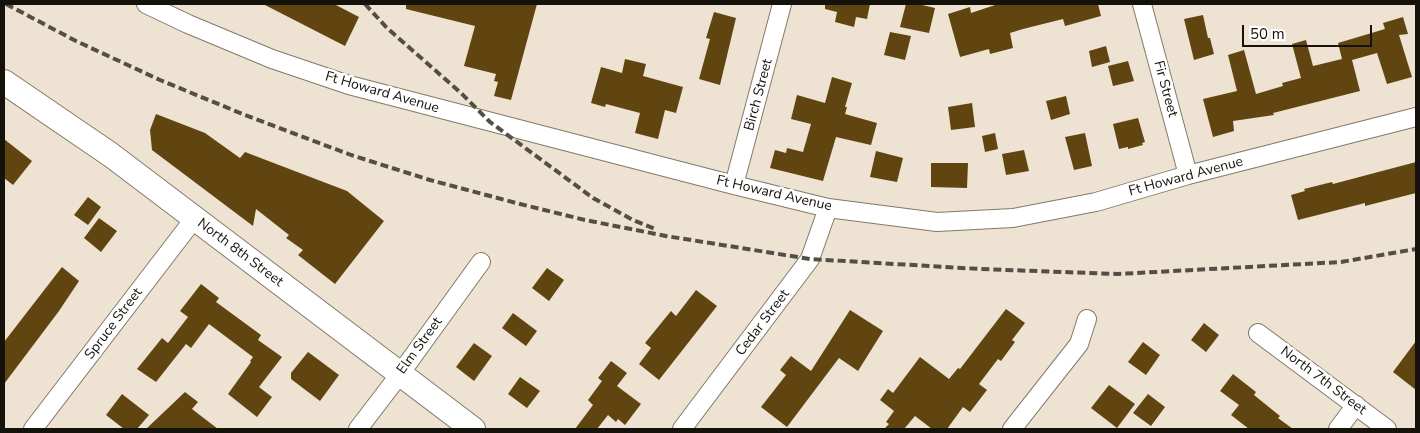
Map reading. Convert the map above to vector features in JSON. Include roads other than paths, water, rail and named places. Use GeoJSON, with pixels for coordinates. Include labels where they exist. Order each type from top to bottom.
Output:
{"type":"FeatureCollection","features":[{"type":"Feature","properties":{"kind":"main road","name":"North 8th Street"},"geometry":{"type":"LineString","coordinates":[[4,82],[111,155],[473,429]]}},
{"type":"Feature","properties":{"kind":"street","name":"Ft Howard Avenue"},"geometry":{"type":"LineString","coordinates":[[146,4],[272,60],[350,85],[828,208],[937,222],[1013,218],[1096,202],[1188,175],[1416,117]]}},
{"type":"Feature","properties":{"kind":"street","name":"Birch Street"},"geometry":{"type":"LineString","coordinates":[[734,185],[782,4]]}},
{"type":"Feature","properties":{"kind":"street","name":"Fir Street"},"geometry":{"type":"LineString","coordinates":[[1142,4],[1188,175]]}},
{"type":"Feature","properties":{"kind":"street","name":"Cedar Street"},"geometry":{"type":"LineString","coordinates":[[682,429],[810,259],[828,208]]}},
{"type":"Feature","properties":{"kind":"street","name":"Spruce Street"},"geometry":{"type":"LineString","coordinates":[[34,429],[194,219]]}},
{"type":"Feature","properties":{"kind":"street","name":"Elm Street"},"geometry":{"type":"LineString","coordinates":[[358,429],[481,262]]}},
{"type":"Feature","properties":{"kind":"street"},"geometry":{"type":"LineString","coordinates":[[1012,429],[1079,344],[1087,319]]}},
{"type":"Feature","properties":{"kind":"street","name":"North 7th Street"},"geometry":{"type":"LineString","coordinates":[[1258,333],[1387,429]]}},
{"type":"Feature","properties":{"kind":"street"},"geometry":{"type":"LineString","coordinates":[[1338,429],[1356,405]]}},
{"type":"Feature","properties":{"kind":"railway"},"geometry":{"type":"LineString","coordinates":[[6,4],[76,41],[160,80],[245,115],[351,155],[430,180],[520,204],[585,220],[666,236],[810,259],[980,269],[1118,274],[1341,262],[1416,249]]}},
{"type":"Feature","properties":{"kind":"railway"},"geometry":{"type":"LineString","coordinates":[[365,4],[387,28],[461,93],[490,122],[593,198],[633,220],[655,229]]}}]}
